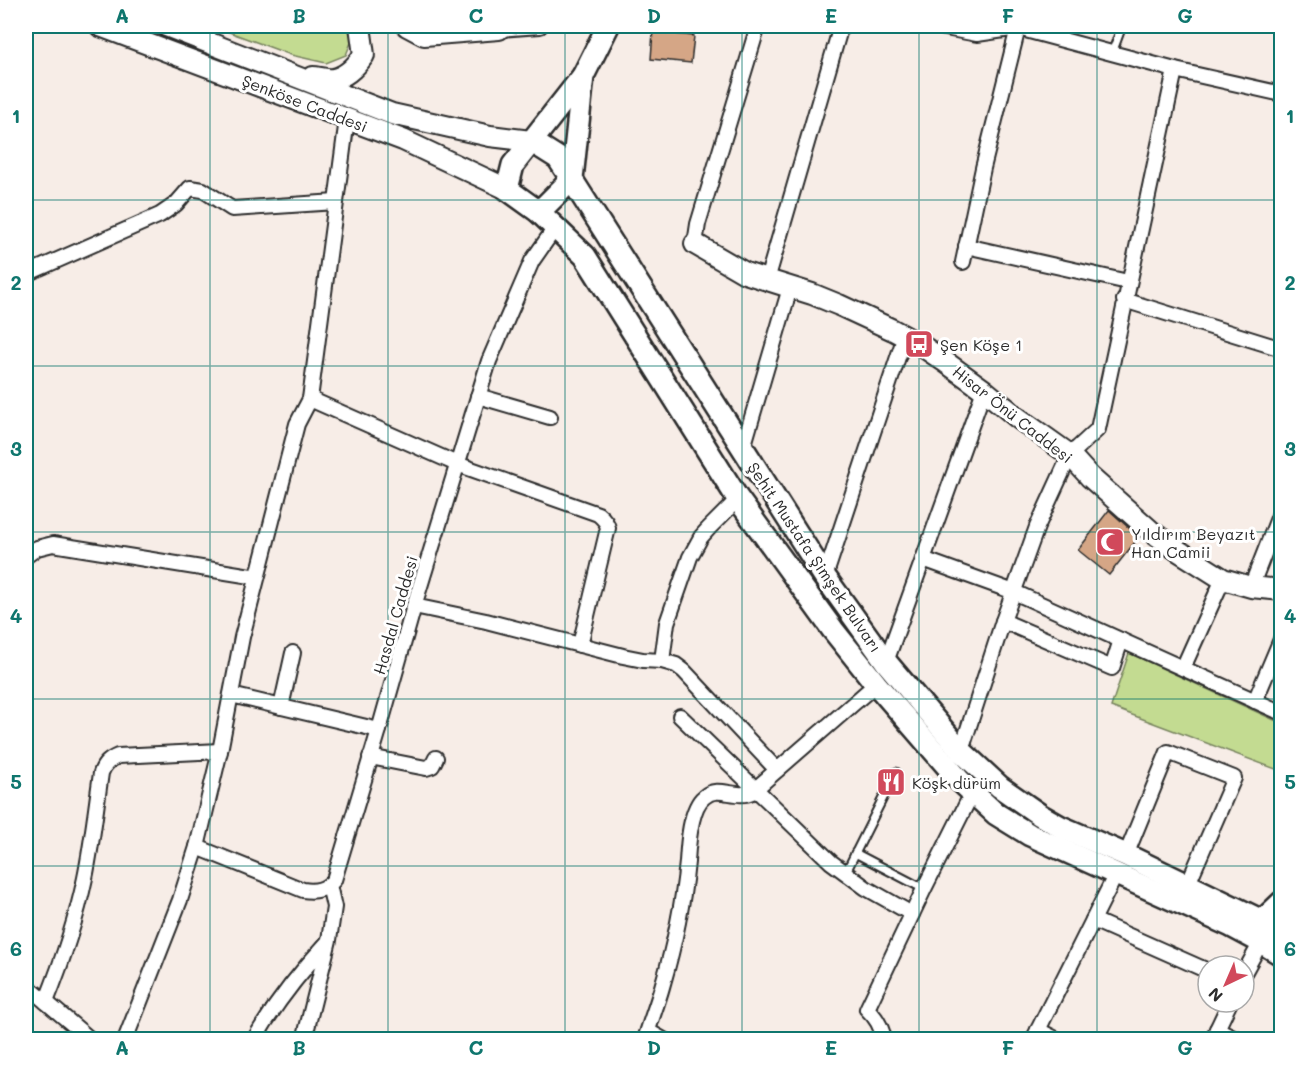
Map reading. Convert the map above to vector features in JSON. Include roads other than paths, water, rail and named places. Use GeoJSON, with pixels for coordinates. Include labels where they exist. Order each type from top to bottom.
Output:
{"type":"FeatureCollection","features":[{"type":"Feature","properties":{"kind":"main road","name":"Şenköse Caddesi"},"geometry":{"type":"LineString","coordinates":[[100,26],[403,140],[507,189]]}},
{"type":"Feature","properties":{"kind":"main road","name":"Şenköse Caddesi"},"geometry":{"type":"LineString","coordinates":[[166,26],[392,114],[490,136],[531,141]]}},
{"type":"Feature","properties":{"kind":"main road"},"geometry":{"type":"LineString","coordinates":[[289,73],[332,79],[347,72],[360,62],[364,55],[360,26]]}},
{"type":"Feature","properties":{"kind":"main road"},"geometry":{"type":"LineString","coordinates":[[407,26],[424,35],[494,27]]}},
{"type":"Feature","properties":{"kind":"main road"},"geometry":{"type":"LineString","coordinates":[[507,189],[513,165],[583,76],[608,26]]}},
{"type":"Feature","properties":{"kind":"main road"},"geometry":{"type":"LineString","coordinates":[[539,212],[572,179],[583,76]]}},
{"type":"Feature","properties":{"kind":"main road","name":"Şehit Mustafa Şimşek Bulvarı"},"geometry":{"type":"LineString","coordinates":[[531,141],[558,158],[825,577],[886,662],[961,751],[1000,787],[1040,815],[1121,865],[1231,926],[1281,934]]}},
{"type":"Feature","properties":{"kind":"main road","name":"Şehit Mustafa Şimşek Bulvarı"},"geometry":{"type":"LineString","coordinates":[[507,189],[539,212],[585,256],[738,499],[833,630],[876,684],[972,794],[996,814],[1030,835],[1187,886],[1261,931],[1281,956]]}},
{"type":"Feature","properties":{"kind":"main road","name":"Hisar Önü Caddesi"},"geometry":{"type":"LineString","coordinates":[[695,244],[745,273],[839,304],[905,336],[944,360],[1070,455],[1090,477],[1152,532],[1177,550],[1222,579],[1251,587],[1281,590]]}},
{"type":"Feature","properties":{"kind":"main road"},"geometry":{"type":"LineString","coordinates":[[1261,931],[1281,902]]}},
{"type":"Feature","properties":{"kind":"street"},"geometry":{"type":"LineString","coordinates":[[494,27],[540,26]]}},
{"type":"Feature","properties":{"kind":"street"},"geometry":{"type":"LineString","coordinates":[[695,244],[698,224],[758,26]]}},
{"type":"Feature","properties":{"kind":"street"},"geometry":{"type":"LineString","coordinates":[[767,280],[841,26]]}},
{"type":"Feature","properties":{"kind":"street"},"geometry":{"type":"LineString","coordinates":[[937,26],[977,34],[1018,28],[1175,70],[1281,94]]}},
{"type":"Feature","properties":{"kind":"street"},"geometry":{"type":"LineString","coordinates":[[963,262],[983,168],[1018,28]]}},
{"type":"Feature","properties":{"kind":"street"},"geometry":{"type":"LineString","coordinates":[[948,767],[961,751],[1036,527],[1070,455],[1098,429],[1175,70]]}},
{"type":"Feature","properties":{"kind":"street"},"geometry":{"type":"LineString","coordinates":[[125,1040],[180,900],[197,847],[220,751],[242,637],[297,424],[310,399],[347,119]]}},
{"type":"Feature","properties":{"kind":"street"},"geometry":{"type":"LineString","coordinates":[[26,274],[160,214],[176,204],[190,188],[203,190],[232,209],[336,202]]}},
{"type":"Feature","properties":{"kind":"street","name":"Hasdal Caddesi"},"geometry":{"type":"LineString","coordinates":[[329,885],[334,880],[489,361],[532,261],[555,228]]}},
{"type":"Feature","properties":{"kind":"street"},"geometry":{"type":"LineString","coordinates":[[966,246],[1128,282]]}},
{"type":"Feature","properties":{"kind":"street"},"geometry":{"type":"LineString","coordinates":[[743,448],[790,288]]}},
{"type":"Feature","properties":{"kind":"street"},"geometry":{"type":"LineString","coordinates":[[1124,300],[1281,349]]}},
{"type":"Feature","properties":{"kind":"street"},"geometry":{"type":"LineString","coordinates":[[825,577],[905,336]]}},
{"type":"Feature","properties":{"kind":"street"},"geometry":{"type":"LineString","coordinates":[[886,662],[984,390]]}},
{"type":"Feature","properties":{"kind":"street"},"geometry":{"type":"LineString","coordinates":[[478,396],[550,417]]}},
{"type":"Feature","properties":{"kind":"street"},"geometry":{"type":"LineString","coordinates":[[310,399],[457,464],[598,514],[606,521],[608,528],[580,645]]}},
{"type":"Feature","properties":{"kind":"street"},"geometry":{"type":"LineString","coordinates":[[662,661],[667,623],[690,557],[701,537],[738,499]]}},
{"type":"Feature","properties":{"kind":"street"},"geometry":{"type":"LineString","coordinates":[[1251,587],[1281,508]]}},
{"type":"Feature","properties":{"kind":"street"},"geometry":{"type":"LineString","coordinates":[[26,556],[37,548],[53,544],[257,578]]}},
{"type":"Feature","properties":{"kind":"street"},"geometry":{"type":"LineString","coordinates":[[923,559],[1014,592],[1281,713]]}},
{"type":"Feature","properties":{"kind":"street"},"geometry":{"type":"LineString","coordinates":[[1183,668],[1222,579]]}},
{"type":"Feature","properties":{"kind":"street"},"geometry":{"type":"LineString","coordinates":[[414,606],[486,621],[623,656],[676,665],[777,770]]}},
{"type":"Feature","properties":{"kind":"street"},"geometry":{"type":"LineString","coordinates":[[1003,621],[1112,668],[1120,640]]}},
{"type":"Feature","properties":{"kind":"street"},"geometry":{"type":"LineString","coordinates":[[1255,701],[1281,637]]}},
{"type":"Feature","properties":{"kind":"street"},"geometry":{"type":"LineString","coordinates":[[281,707],[292,653]]}},
{"type":"Feature","properties":{"kind":"street"},"geometry":{"type":"LineString","coordinates":[[664,1040],[646,1035],[662,990],[677,930],[688,843],[697,806],[704,796],[716,791],[742,795],[755,790],[876,684]]}},
{"type":"Feature","properties":{"kind":"street"},"geometry":{"type":"LineString","coordinates":[[231,695],[379,730]]}},
{"type":"Feature","properties":{"kind":"street"},"geometry":{"type":"LineString","coordinates":[[680,716],[845,874],[912,914]]}},
{"type":"Feature","properties":{"kind":"street"},"geometry":{"type":"LineString","coordinates":[[46,1002],[78,907],[103,768],[109,760],[118,756],[220,751]]}},
{"type":"Feature","properties":{"kind":"street"},"geometry":{"type":"LineString","coordinates":[[1058,1040],[1036,1035],[1121,865],[1168,752],[1234,778],[1187,886]]}},
{"type":"Feature","properties":{"kind":"street"},"geometry":{"type":"LineString","coordinates":[[370,757],[426,768],[432,766],[436,758]]}},
{"type":"Feature","properties":{"kind":"street"},"geometry":{"type":"LineString","coordinates":[[884,1040],[881,1027],[867,1009],[972,794]]}},
{"type":"Feature","properties":{"kind":"street"},"geometry":{"type":"LineString","coordinates":[[197,847],[303,890],[318,891],[329,885],[334,907],[329,940],[304,1040]]}},
{"type":"Feature","properties":{"kind":"street"},"geometry":{"type":"LineString","coordinates":[[1093,920],[1196,965]]}},
{"type":"Feature","properties":{"kind":"street"},"geometry":{"type":"LineString","coordinates":[[1252,954],[1261,931]]}},
{"type":"Feature","properties":{"kind":"street"},"geometry":{"type":"LineString","coordinates":[[254,1040],[292,983],[329,940]]}},
{"type":"Feature","properties":{"kind":"street"},"geometry":{"type":"LineString","coordinates":[[26,985],[91,1040]]}},
{"type":"Feature","properties":{"kind":"street"},"geometry":{"type":"LineString","coordinates":[[1224,1014],[1214,1034],[1240,1040]]}},
{"type":"Feature","properties":{"kind":"lane"},"geometry":{"type":"LineString","coordinates":[[1112,53],[1122,26]]}},
{"type":"Feature","properties":{"kind":"lane"},"geometry":{"type":"LineString","coordinates":[[845,874],[896,772]]}},
{"type":"Feature","properties":{"kind":"lane"},"geometry":{"type":"LineString","coordinates":[[855,854],[924,889]]}},
{"type":"Feature","properties":{"kind":"place","name":"Şen Köşe 1"},"geometry":{"type":"Point","coordinates":[919,344]}},
{"type":"Feature","properties":{"kind":"place","name":"Yıldırım Beyazıt Han Camii"},"geometry":{"type":"Point","coordinates":[1110,542]}},
{"type":"Feature","properties":{"kind":"place","name":"Köşk dürüm"},"geometry":{"type":"Point","coordinates":[891,782]}}]}
